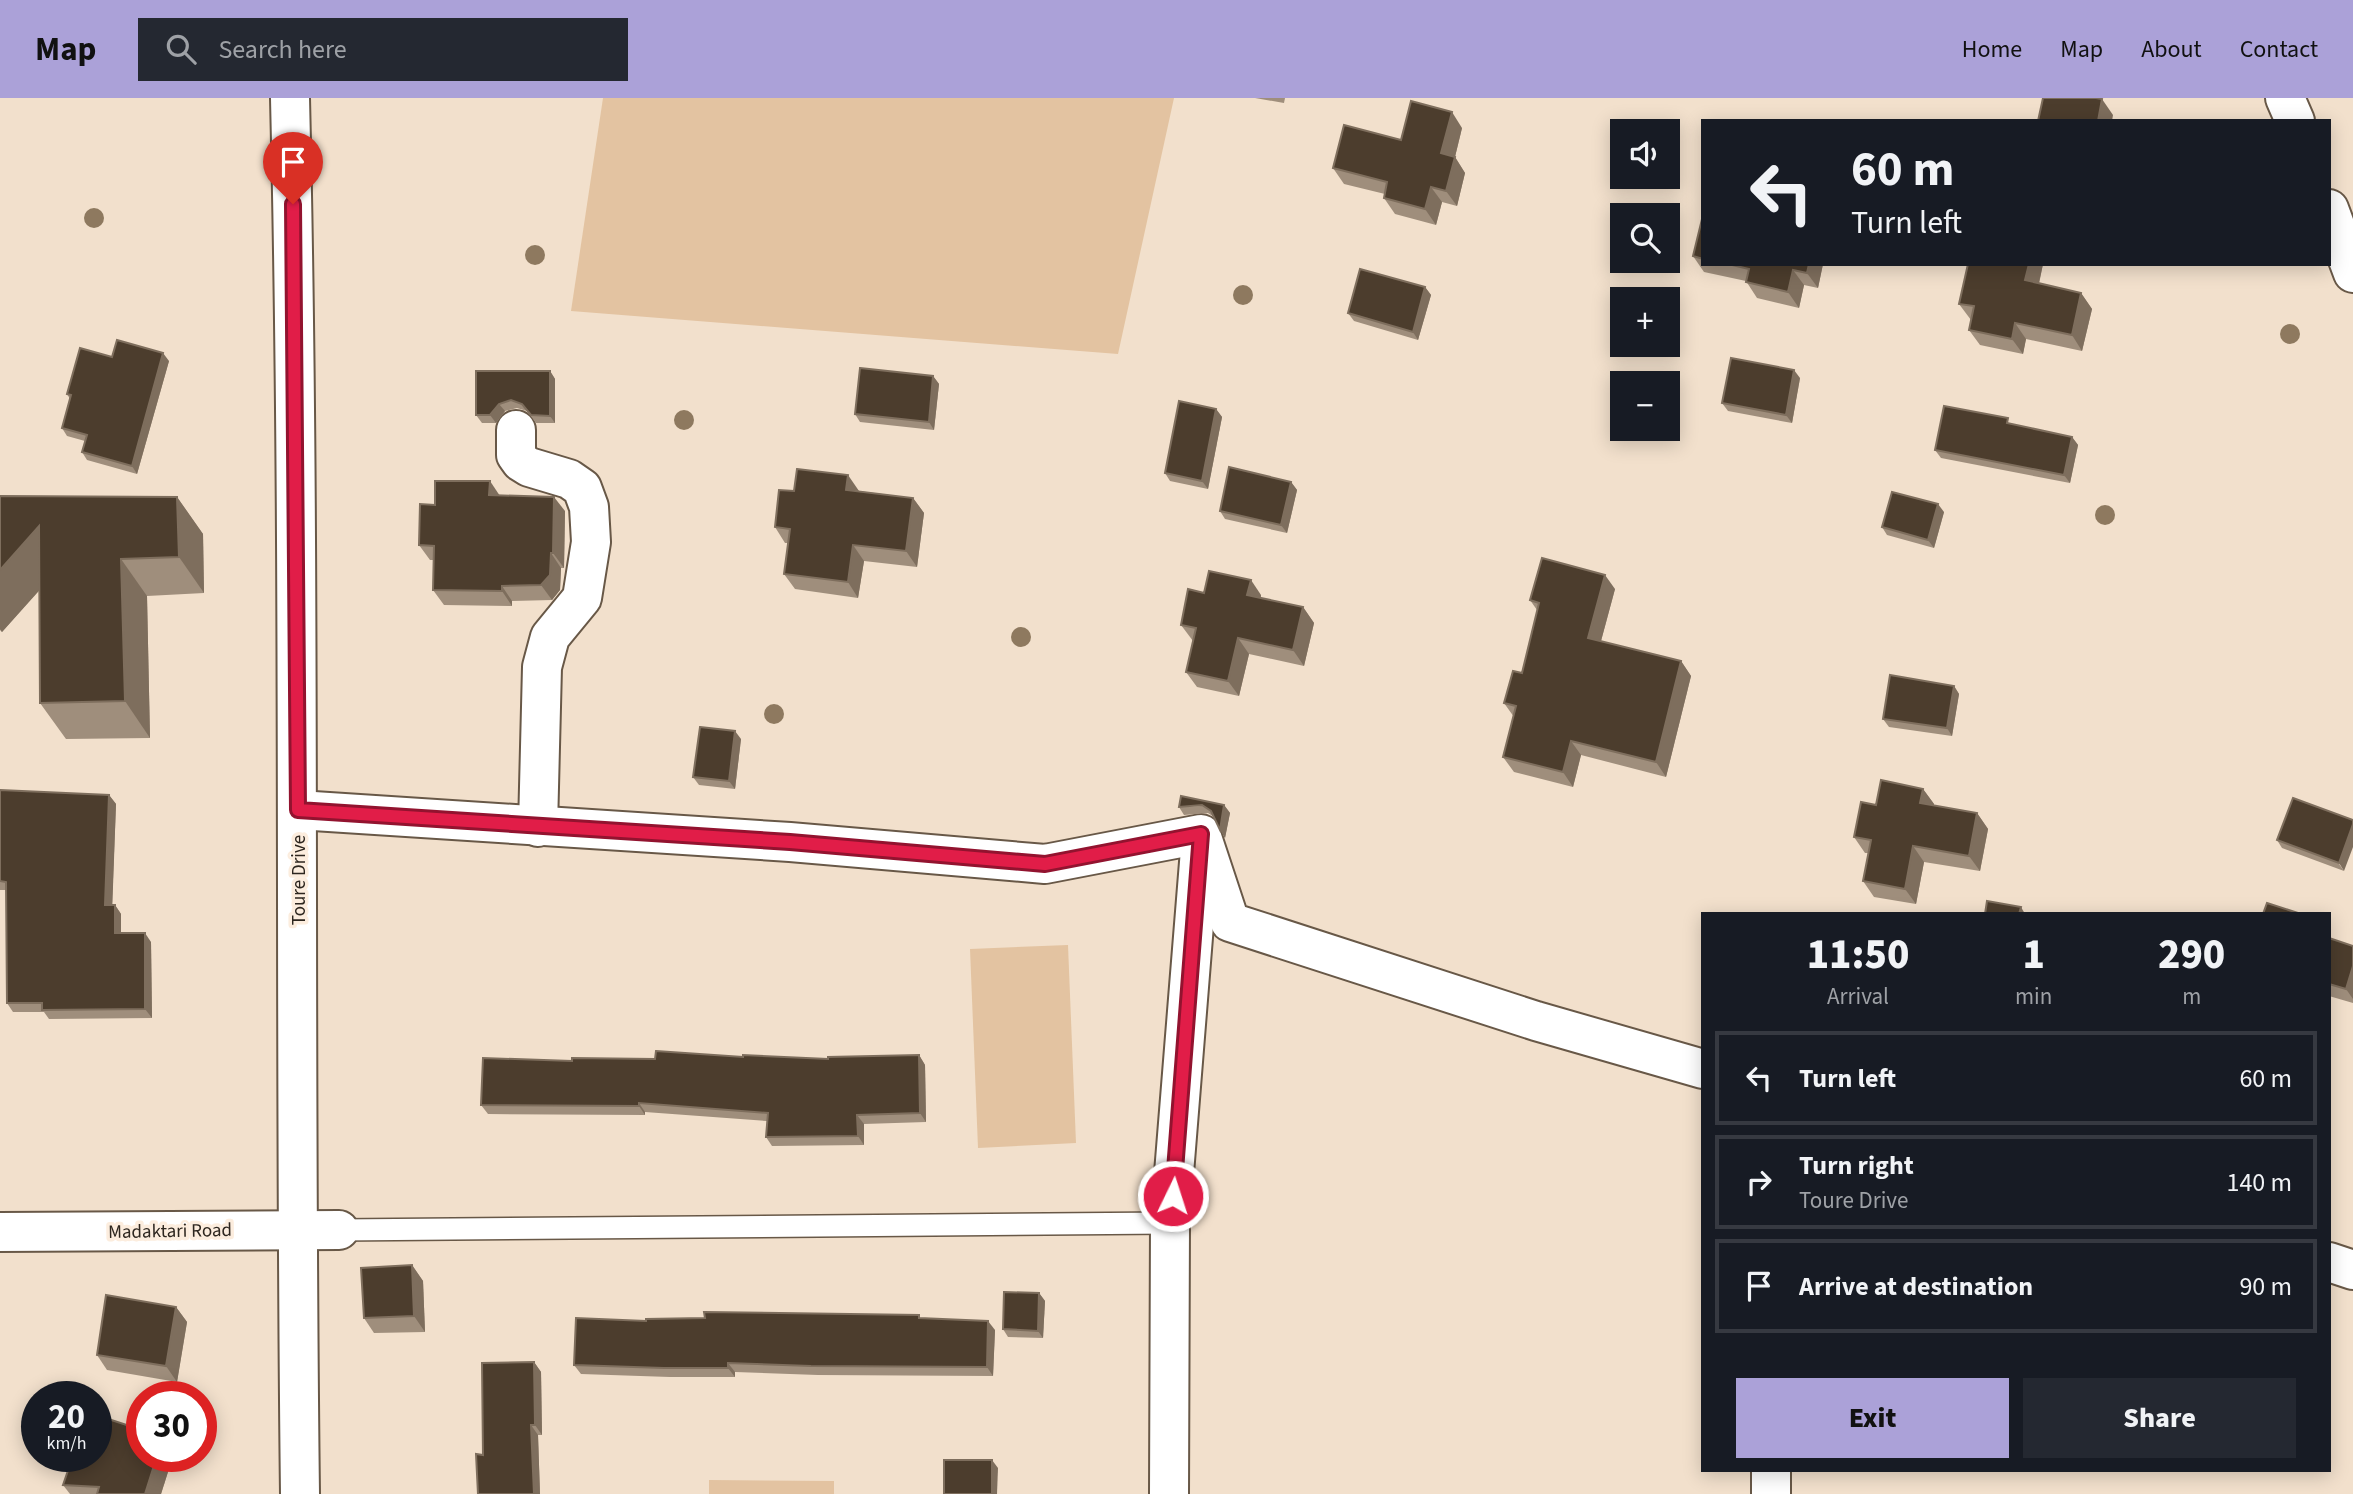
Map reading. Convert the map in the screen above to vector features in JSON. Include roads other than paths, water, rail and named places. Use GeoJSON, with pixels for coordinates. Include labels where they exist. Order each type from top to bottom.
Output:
{"type":"FeatureCollection","features":[{"type":"Feature","properties":{"kind":"street","name":"Toure Drive"},"geometry":{"type":"LineString","coordinates":[[290,98],[295,310],[298,810],[296,1229],[300,1494]]}},
{"type":"Feature","properties":{"kind":"street"},"geometry":{"type":"LineString","coordinates":[[2285,98],[2294,119]]}},
{"type":"Feature","properties":{"kind":"street"},"geometry":{"type":"LineString","coordinates":[[2331,214],[2353,272]]}},
{"type":"Feature","properties":{"kind":"street"},"geometry":{"type":"LineString","coordinates":[[516,430],[516,455],[521,462],[529,467],[569,478],[582,488],[589,507],[591,542],[582,598],[550,637],[542,667],[538,827]]}},
{"type":"Feature","properties":{"kind":"street"},"geometry":{"type":"LineString","coordinates":[[298,810],[790,842],[1045,864],[1201,834]]}},
{"type":"Feature","properties":{"kind":"street"},"geometry":{"type":"LineString","coordinates":[[1201,834],[1230,922],[1535,1021],[1701,1068]]}},
{"type":"Feature","properties":{"kind":"street"},"geometry":{"type":"LineString","coordinates":[[1169,1494],[1170,1223],[1201,834]]}},
{"type":"Feature","properties":{"kind":"street","name":"Madaktari Road"},"geometry":{"type":"LineString","coordinates":[[0,1231],[339,1230]]}},
{"type":"Feature","properties":{"kind":"street"},"geometry":{"type":"LineString","coordinates":[[2331,1263],[2353,1270]]}},
{"type":"Feature","properties":{"kind":"street"},"geometry":{"type":"LineString","coordinates":[[1771,1472],[1771,1494]]}},
{"type":"Feature","properties":{"kind":"lane"},"geometry":{"type":"LineString","coordinates":[[339,1230],[1170,1223]]}}]}
